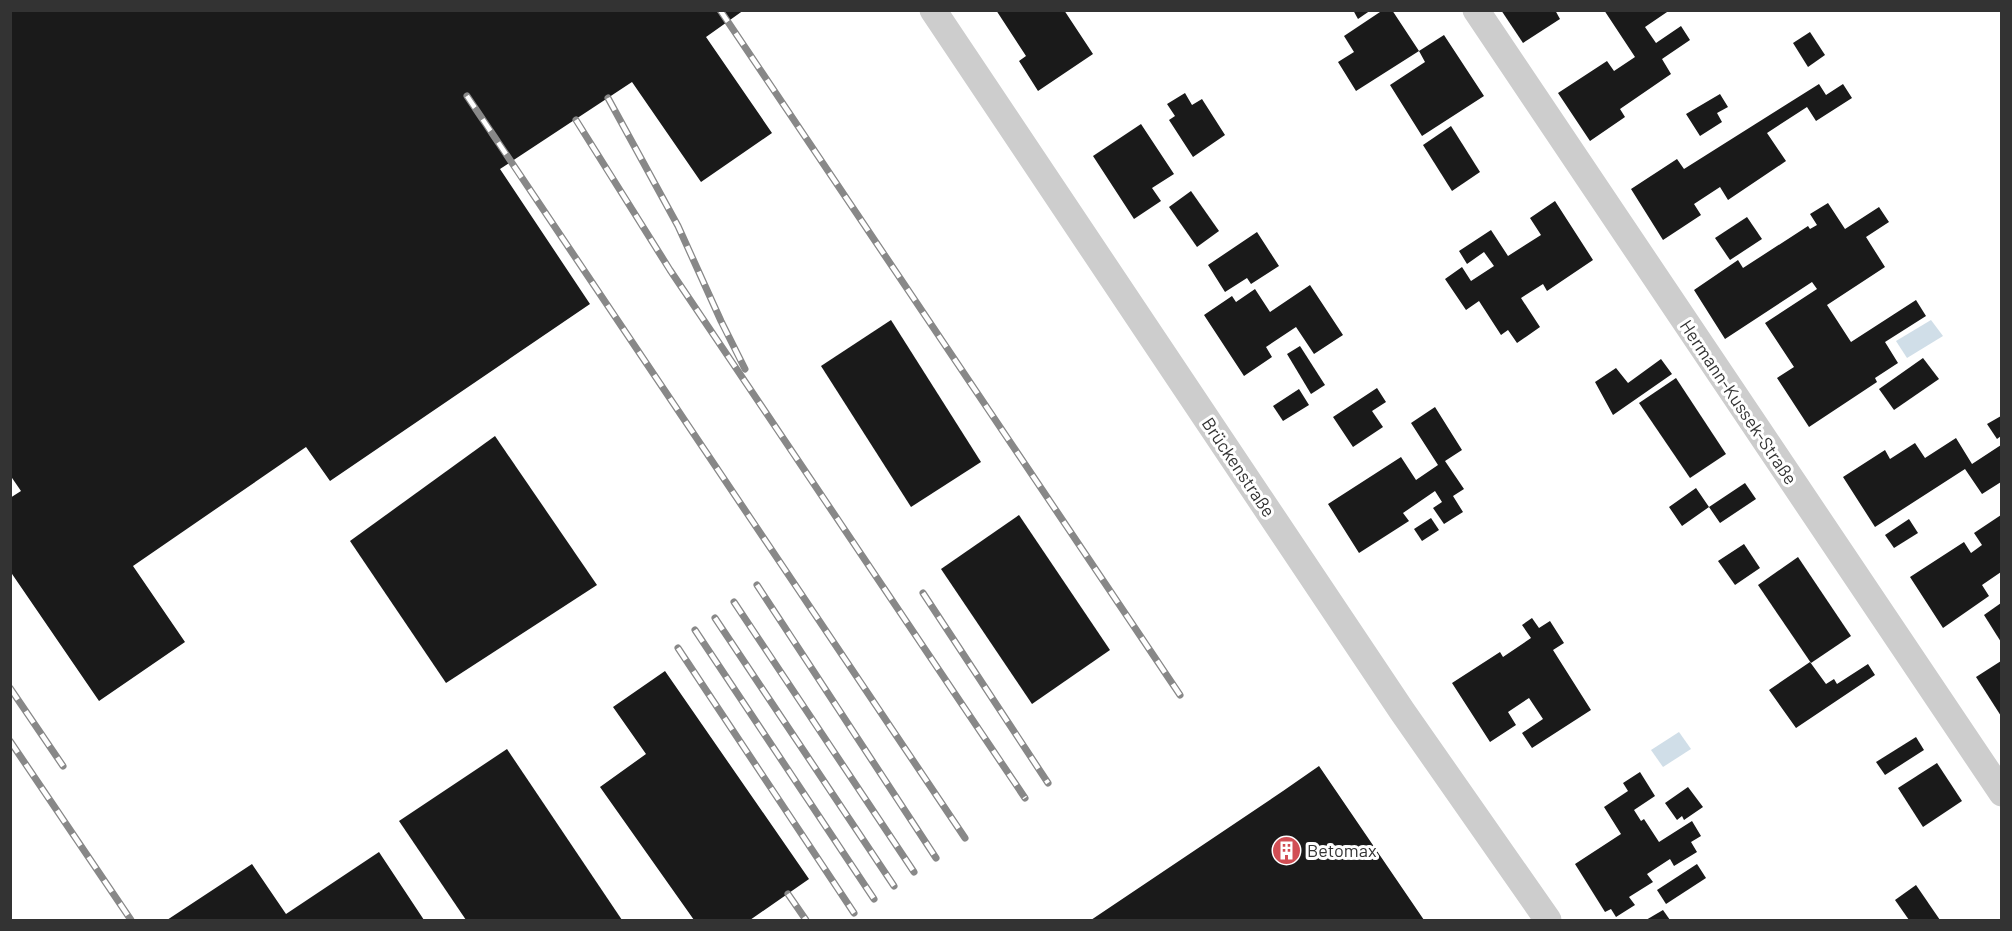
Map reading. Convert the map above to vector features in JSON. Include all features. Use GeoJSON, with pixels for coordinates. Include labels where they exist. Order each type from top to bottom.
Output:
{"type":"FeatureCollection","features":[{"type":"Feature","properties":{"kind":"street","name":"Brückenstraße"},"geometry":{"type":"LineString","coordinates":[[933,10],[1402,711],[1548,921]]}},
{"type":"Feature","properties":{"kind":"street","name":"Hermann-Kussek-Straße"},"geometry":{"type":"LineString","coordinates":[[1476,10],[2001,794]]}},
{"type":"Feature","properties":{"kind":"shaded area"},"geometry":{"type":"Polygon","coordinates":[[[1931,320],[1943,336],[1907,358],[1896,341],[1931,320]]]}},
{"type":"Feature","properties":{"kind":"shaded area"},"geometry":{"type":"Polygon","coordinates":[[[1679,732],[1691,749],[1663,767],[1651,750],[1679,732]]]}},
{"type":"Feature","properties":{"kind":"building"},"geometry":{"type":"Polygon","coordinates":[[[10,10],[744,10],[706,37],[772,133],[701,182],[632,82],[500,169],[590,304],[330,481],[306,447],[133,566],[185,642],[99,701],[10,571],[10,498],[21,491],[10,475],[10,10]]]}},
{"type":"Feature","properties":{"kind":"building"},"geometry":{"type":"Polygon","coordinates":[[[996,10],[1064,10],[1093,54],[1038,91],[1019,61],[1026,56],[996,10]]]}},
{"type":"Feature","properties":{"kind":"building"},"geometry":{"type":"Polygon","coordinates":[[[1353,10],[1371,10],[1358,19],[1353,10]]]}},
{"type":"Feature","properties":{"kind":"building"},"geometry":{"type":"Polygon","coordinates":[[[1383,10],[1392,10],[1419,51],[1356,91],[1338,62],[1354,52],[1344,36],[1383,10]]]}},
{"type":"Feature","properties":{"kind":"building"},"geometry":{"type":"Polygon","coordinates":[[[1501,10],[1555,10],[1560,19],[1523,43],[1501,10]]]}},
{"type":"Feature","properties":{"kind":"building"},"geometry":{"type":"Polygon","coordinates":[[[1604,10],[1670,10],[1645,27],[1656,43],[1681,26],[1690,40],[1662,59],[1671,74],[1620,109],[1625,117],[1590,141],[1558,93],[1607,61],[1614,71],[1635,57],[1604,10]]]}},
{"type":"Feature","properties":{"kind":"building"},"geometry":{"type":"Polygon","coordinates":[[[1810,32],[1825,55],[1808,67],[1793,43],[1810,32]]]}},
{"type":"Feature","properties":{"kind":"building"},"geometry":{"type":"Polygon","coordinates":[[[1444,35],[1484,96],[1422,136],[1390,85],[1425,62],[1419,51],[1444,35]]]}},
{"type":"Feature","properties":{"kind":"building"},"geometry":{"type":"Polygon","coordinates":[[[1819,84],[1826,95],[1843,84],[1852,98],[1816,121],[1807,107],[1767,133],[1786,161],[1728,200],[1720,187],[1694,204],[1701,215],[1663,240],[1631,189],[1677,159],[1684,169],[1819,84]]]}},
{"type":"Feature","properties":{"kind":"building"},"geometry":{"type":"Polygon","coordinates":[[[1185,93],[1192,105],[1202,99],[1225,135],[1193,157],[1169,120],[1175,116],[1167,104],[1185,93]]]}},
{"type":"Feature","properties":{"kind":"building"},"geometry":{"type":"Polygon","coordinates":[[[1720,94],[1728,107],[1717,113],[1722,122],[1700,136],[1686,114],[1720,94]]]}},
{"type":"Feature","properties":{"kind":"building"},"geometry":{"type":"Polygon","coordinates":[[[1141,124],[1174,174],[1152,188],[1161,201],[1134,219],[1093,156],[1141,124]]]}},
{"type":"Feature","properties":{"kind":"building"},"geometry":{"type":"Polygon","coordinates":[[[1451,126],[1480,172],[1452,191],[1423,145],[1451,126]]]}},
{"type":"Feature","properties":{"kind":"building"},"geometry":{"type":"Polygon","coordinates":[[[1191,191],[1219,231],[1197,247],[1169,207],[1191,191]]]}},
{"type":"Feature","properties":{"kind":"building"},"geometry":{"type":"Polygon","coordinates":[[[1555,201],[1593,260],[1547,291],[1543,284],[1521,298],[1540,327],[1517,343],[1508,330],[1501,335],[1479,301],[1466,310],[1445,279],[1462,267],[1471,281],[1494,266],[1484,252],[1467,264],[1459,251],[1491,230],[1508,256],[1541,235],[1530,218],[1555,201]]]}},
{"type":"Feature","properties":{"kind":"building"},"geometry":{"type":"Polygon","coordinates":[[[1828,203],[1845,229],[1879,207],[1889,222],[1866,237],[1885,267],[1827,305],[1851,342],[1916,300],[1926,316],[1885,342],[1898,363],[1875,378],[1877,382],[1809,427],[1777,378],[1794,367],[1765,323],[1817,289],[1812,282],[1725,339],[1694,290],[1738,260],[1743,268],[1808,226],[1810,229],[1817,225],[1810,214],[1828,203]]]}},
{"type":"Feature","properties":{"kind":"building"},"geometry":{"type":"Polygon","coordinates":[[[1747,217],[1762,239],[1730,260],[1715,238],[1747,217]]]}},
{"type":"Feature","properties":{"kind":"building"},"geometry":{"type":"Polygon","coordinates":[[[1257,232],[1279,266],[1251,284],[1247,278],[1225,292],[1208,265],[1257,232]]]}},
{"type":"Feature","properties":{"kind":"building"},"geometry":{"type":"Polygon","coordinates":[[[1310,285],[1343,335],[1314,354],[1296,327],[1266,347],[1272,357],[1244,376],[1204,315],[1232,296],[1236,302],[1255,289],[1270,312],[1310,285]]]}},
{"type":"Feature","properties":{"kind":"building"},"geometry":{"type":"Polygon","coordinates":[[[891,320],[981,462],[911,507],[821,366],[891,320]]]}},
{"type":"Feature","properties":{"kind":"building"},"geometry":{"type":"Polygon","coordinates":[[[1300,346],[1325,385],[1311,394],[1287,354],[1300,346]]]}},
{"type":"Feature","properties":{"kind":"building"},"geometry":{"type":"Polygon","coordinates":[[[1923,358],[1939,379],[1894,410],[1879,389],[1923,358]]]}},
{"type":"Feature","properties":{"kind":"building"},"geometry":{"type":"Polygon","coordinates":[[[1661,359],[1672,374],[1613,415],[1595,382],[1616,368],[1628,383],[1661,359]]]}},
{"type":"Feature","properties":{"kind":"building"},"geometry":{"type":"Polygon","coordinates":[[[1676,378],[1726,454],[1690,478],[1639,403],[1676,378]]]}},
{"type":"Feature","properties":{"kind":"building"},"geometry":{"type":"Polygon","coordinates":[[[1377,388],[1386,402],[1372,411],[1383,427],[1353,447],[1333,417],[1377,388]]]}},
{"type":"Feature","properties":{"kind":"building"},"geometry":{"type":"Polygon","coordinates":[[[1299,389],[1309,405],[1283,421],[1273,406],[1299,389]]]}},
{"type":"Feature","properties":{"kind":"building"},"geometry":{"type":"Polygon","coordinates":[[[1435,407],[1462,450],[1445,461],[1464,489],[1453,496],[1463,512],[1444,524],[1433,508],[1442,502],[1435,491],[1403,513],[1409,521],[1359,553],[1328,504],[1401,457],[1416,480],[1438,465],[1411,423],[1435,407]]]}},
{"type":"Feature","properties":{"kind":"building"},"geometry":{"type":"Polygon","coordinates":[[[2001,416],[2001,436],[1997,439],[1987,424],[2001,416]]]}},
{"type":"Feature","properties":{"kind":"building"},"geometry":{"type":"Polygon","coordinates":[[[495,436],[597,585],[446,683],[350,541],[495,436]]]}},
{"type":"Feature","properties":{"kind":"building"},"geometry":{"type":"Polygon","coordinates":[[[1956,438],[1972,464],[2001,445],[2001,482],[1982,494],[1965,469],[1875,527],[1843,477],[1885,450],[1890,459],[1915,443],[1925,458],[1956,438]]]}},
{"type":"Feature","properties":{"kind":"building"},"geometry":{"type":"Polygon","coordinates":[[[1745,483],[1756,499],[1720,523],[1709,507],[1745,483]]]}},
{"type":"Feature","properties":{"kind":"building"},"geometry":{"type":"Polygon","coordinates":[[[1696,488],[1709,507],[1682,526],[1669,507],[1696,488]]]}},
{"type":"Feature","properties":{"kind":"building"},"geometry":{"type":"Polygon","coordinates":[[[1019,515],[1110,650],[1032,704],[941,569],[1019,515]]]}},
{"type":"Feature","properties":{"kind":"building"},"geometry":{"type":"Polygon","coordinates":[[[2001,515],[2001,572],[1982,585],[1989,596],[1943,628],[1910,577],[1964,542],[1971,553],[1982,545],[1974,533],[2001,515]]]}},
{"type":"Feature","properties":{"kind":"building"},"geometry":{"type":"Polygon","coordinates":[[[1431,518],[1439,530],[1422,541],[1414,529],[1431,518]]]}},
{"type":"Feature","properties":{"kind":"building"},"geometry":{"type":"Polygon","coordinates":[[[1909,519],[1918,533],[1894,548],[1885,535],[1909,519]]]}},
{"type":"Feature","properties":{"kind":"building"},"geometry":{"type":"Polygon","coordinates":[[[1744,544],[1760,568],[1735,585],[1718,561],[1744,544]]]}},
{"type":"Feature","properties":{"kind":"building"},"geometry":{"type":"Polygon","coordinates":[[[1798,557],[1851,636],[1811,663],[1758,585],[1798,557]]]}},
{"type":"Feature","properties":{"kind":"building"},"geometry":{"type":"Polygon","coordinates":[[[2001,603],[2001,642],[1984,615],[2001,603]]]}},
{"type":"Feature","properties":{"kind":"building"},"geometry":{"type":"Polygon","coordinates":[[[1532,618],[1539,628],[1550,621],[1564,643],[1553,650],[1591,710],[1532,748],[1522,733],[1543,719],[1529,698],[1508,712],[1516,725],[1490,742],[1452,683],[1500,652],[1503,657],[1531,638],[1522,625],[1532,618]]]}},
{"type":"Feature","properties":{"kind":"building"},"geometry":{"type":"Polygon","coordinates":[[[2001,661],[2001,716],[1976,677],[2001,661]]]}},
{"type":"Feature","properties":{"kind":"building"},"geometry":{"type":"Polygon","coordinates":[[[1810,662],[1826,684],[1834,679],[1837,684],[1868,664],[1875,675],[1796,728],[1769,690],[1810,662]]]}},
{"type":"Feature","properties":{"kind":"building"},"geometry":{"type":"Polygon","coordinates":[[[665,671],[809,879],[750,920],[694,920],[600,787],[646,754],[613,707],[665,671]]]}},
{"type":"Feature","properties":{"kind":"building"},"geometry":{"type":"Polygon","coordinates":[[[1916,737],[1924,750],[1885,775],[1876,762],[1916,737]]]}},
{"type":"Feature","properties":{"kind":"building"},"geometry":{"type":"Polygon","coordinates":[[[507,749],[622,920],[466,920],[399,821],[507,749]]]}},
{"type":"Feature","properties":{"kind":"building"},"geometry":{"type":"Polygon","coordinates":[[[1937,763],[1962,801],[1923,827],[1898,788],[1937,763]]]}},
{"type":"Feature","properties":{"kind":"building","name":"Betomax"},"geometry":{"type":"Polygon","coordinates":[[[1319,766],[1424,920],[1091,920],[1283,791],[1319,766]]]}},
{"type":"Feature","properties":{"kind":"building"},"geometry":{"type":"Polygon","coordinates":[[[1640,772],[1655,796],[1634,810],[1641,821],[1644,819],[1659,842],[1692,821],[1701,836],[1691,842],[1697,852],[1674,866],[1670,859],[1647,874],[1653,882],[1629,897],[1635,905],[1616,917],[1611,909],[1605,912],[1575,864],[1621,834],[1604,807],[1628,791],[1623,783],[1640,772]]]}},
{"type":"Feature","properties":{"kind":"building"},"geometry":{"type":"Polygon","coordinates":[[[1688,787],[1703,807],[1684,820],[1682,816],[1677,820],[1665,803],[1688,787]]]}},
{"type":"Feature","properties":{"kind":"building"},"geometry":{"type":"Polygon","coordinates":[[[379,852],[424,920],[167,920],[252,864],[286,914],[379,852]]]}},
{"type":"Feature","properties":{"kind":"building"},"geometry":{"type":"Polygon","coordinates":[[[1697,864],[1706,878],[1666,904],[1657,890],[1697,864]]]}},
{"type":"Feature","properties":{"kind":"building"},"geometry":{"type":"Polygon","coordinates":[[[1916,885],[1940,920],[1909,920],[1895,900],[1916,885]]]}},
{"type":"Feature","properties":{"kind":"building"},"geometry":{"type":"Polygon","coordinates":[[[1663,910],[1670,920],[1646,920],[1663,910]]]}},
{"type":"Feature","properties":{"kind":"railway"},"geometry":{"type":"LineString","coordinates":[[720,10],[1180,695]]}},
{"type":"Feature","properties":{"kind":"railway"},"geometry":{"type":"LineString","coordinates":[[467,96],[965,838]]}},
{"type":"Feature","properties":{"kind":"railway"},"geometry":{"type":"LineString","coordinates":[[608,98],[678,226],[745,369]]}},
{"type":"Feature","properties":{"kind":"railway"},"geometry":{"type":"LineString","coordinates":[[576,120],[670,270],[1025,798]]}},
{"type":"Feature","properties":{"kind":"railway"},"geometry":{"type":"LineString","coordinates":[[757,585],[936,858]]}},
{"type":"Feature","properties":{"kind":"railway"},"geometry":{"type":"LineString","coordinates":[[923,593],[1048,783]]}},
{"type":"Feature","properties":{"kind":"railway"},"geometry":{"type":"LineString","coordinates":[[734,602],[914,872]]}},
{"type":"Feature","properties":{"kind":"railway"},"geometry":{"type":"LineString","coordinates":[[715,618],[894,886]]}},
{"type":"Feature","properties":{"kind":"railway"},"geometry":{"type":"LineString","coordinates":[[695,630],[874,899]]}},
{"type":"Feature","properties":{"kind":"railway"},"geometry":{"type":"LineString","coordinates":[[678,648],[854,913]]}},
{"type":"Feature","properties":{"kind":"railway"},"geometry":{"type":"LineString","coordinates":[[10,688],[63,766]]}},
{"type":"Feature","properties":{"kind":"railway"},"geometry":{"type":"LineString","coordinates":[[10,741],[131,920]]}},
{"type":"Feature","properties":{"kind":"railway"},"geometry":{"type":"LineString","coordinates":[[788,894],[806,920]]}},
{"type":"Feature","properties":{"kind":"place","name":"Betomax"},"geometry":{"type":"Point","coordinates":[1286,850]}}]}
